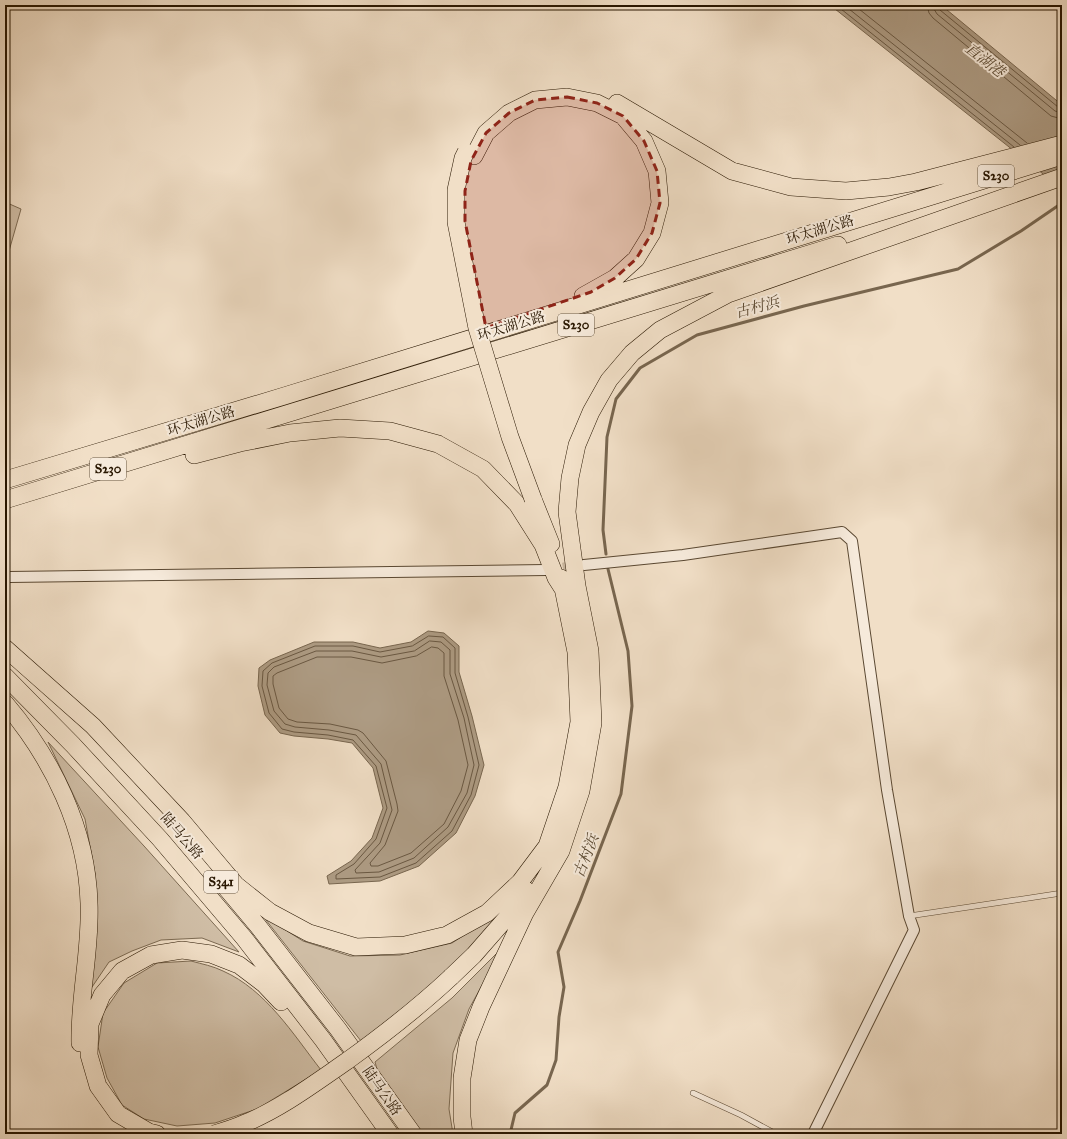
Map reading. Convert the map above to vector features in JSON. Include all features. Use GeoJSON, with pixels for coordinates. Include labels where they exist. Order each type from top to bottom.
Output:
{"type":"FeatureCollection","features":[{"type":"Feature","properties":{"kind":"highway"},"geometry":{"type":"LineString","coordinates":[[470,154],[479,127],[504,105],[533,91],[567,88],[600,94],[732,171],[791,187],[846,191],[890,187],[916,182],[1062,144]]}},
{"type":"Feature","properties":{"kind":"highway"},"geometry":{"type":"LineString","coordinates":[[284,396],[425,347],[566,303],[592,292],[615,278],[636,259],[652,233],[660,203],[657,171],[644,141],[623,116],[597,103],[567,97],[535,100],[509,113],[486,133],[470,154],[463,158],[456,190],[456,222],[477,328],[510,437],[537,497],[558,564],[570,587],[590,651],[593,723],[582,791],[561,851],[525,913],[481,1007],[468,1040],[462,1078],[462,1117],[464,1134]]}},
{"type":"Feature","properties":{"kind":"highway","name":"环太湖公路"},"geometry":{"type":"LineString","coordinates":[[5,480],[284,396],[1062,156]]}},
{"type":"Feature","properties":{"kind":"highway"},"geometry":{"type":"LineString","coordinates":[[242,1134],[277,1117],[336,1079],[383,1046],[434,1005],[474,955],[516,907],[547,846],[567,787],[579,722],[576,652],[570,587],[567,512],[570,478],[577,445],[591,412],[609,380],[632,353],[660,330],[728,294],[945,216],[1062,178]]}},
{"type":"Feature","properties":{"kind":"highway","name":"环太湖公路"},"geometry":{"type":"LineString","coordinates":[[212,444],[693,288],[945,216]]}},
{"type":"Feature","properties":{"kind":"highway"},"geometry":{"type":"LineString","coordinates":[[5,501],[212,444],[240,442],[290,433],[340,428],[390,431],[438,444],[483,469],[517,504],[542,545],[556,578],[570,587]]}},
{"type":"Feature","properties":{"kind":"highway"},"geometry":{"type":"LineString","coordinates":[[5,649],[93,726],[182,821],[236,885],[270,912],[310,933],[356,947],[404,945],[447,935],[487,913],[520,882],[547,846]]}},
{"type":"Feature","properties":{"kind":"highway","name":"陆马公路"},"geometry":{"type":"LineString","coordinates":[[5,649],[97,743],[174,827],[258,926],[338,1029],[413,1134]]}},
{"type":"Feature","properties":{"kind":"highway","name":"陆马公路"},"geometry":{"type":"LineString","coordinates":[[5,676],[73,745],[155,834],[234,926],[323,1040],[390,1134]]}},
{"type":"Feature","properties":{"kind":"highway"},"geometry":{"type":"LineString","coordinates":[[5,703],[22,723],[44,756],[62,791],[76,827],[85,865],[89,903],[79,1022],[80,1056],[89,1089],[112,1120],[134,1134]]}},
{"type":"Feature","properties":{"kind":"highway"},"geometry":{"type":"LineString","coordinates":[[214,1134],[244,1124],[273,1110],[326,1076],[378,1039],[428,999],[480,961],[525,913]]}},
{"type":"Feature","properties":{"kind":"highway"},"geometry":{"type":"LineString","coordinates":[[156,1134],[149,1132],[118,1114],[98,1086],[89,1055],[90,1024],[102,995],[122,971],[151,956],[182,950],[212,954],[239,965],[264,984],[285,1006],[316,1045],[378,1134]]}},
{"type":"Feature","properties":{"kind":"street"},"geometry":{"type":"LineString","coordinates":[[584,565],[683,555],[842,532],[852,541],[888,790],[909,916],[914,930],[813,1134]]}},
{"type":"Feature","properties":{"kind":"street"},"geometry":{"type":"LineString","coordinates":[[5,575],[9,577],[546,570]]}},
{"type":"Feature","properties":{"kind":"lane"},"geometry":{"type":"LineString","coordinates":[[909,916],[1062,893]]}},
{"type":"Feature","properties":{"kind":"lane"},"geometry":{"type":"LineString","coordinates":[[693,1093],[741,1115],[776,1134]]}},
{"type":"Feature","properties":{"kind":"highlighted area"},"geometry":{"type":"Polygon","coordinates":[[[567,97],[597,103],[623,116],[644,141],[657,171],[660,203],[652,233],[636,259],[615,278],[591,292],[486,328],[465,221],[465,191],[471,161],[486,133],[509,113],[535,100],[567,97]]]}},
{"type":"Feature","properties":{"kind":"shaded area"},"geometry":{"type":"Polygon","coordinates":[[[5,202],[21,209],[5,265],[5,202]]]}},
{"type":"Feature","properties":{"kind":"shaded area"},"geometry":{"type":"Polygon","coordinates":[[[48,742],[239,952],[202,938],[161,940],[109,962],[90,990],[95,874],[85,819],[48,742]]]}},
{"type":"Feature","properties":{"kind":"shaded area"},"geometry":{"type":"Polygon","coordinates":[[[502,910],[467,952],[442,976],[361,1041],[262,915],[303,941],[350,956],[400,955],[452,943],[502,910]]]}},
{"type":"Feature","properties":{"kind":"shaded area"},"geometry":{"type":"Polygon","coordinates":[[[503,947],[469,1009],[453,1053],[449,1109],[453,1134],[421,1134],[377,1069],[375,1062],[452,998],[503,947]]]}},
{"type":"Feature","properties":{"kind":"shaded area"},"geometry":{"type":"Polygon","coordinates":[[[191,961],[223,971],[253,989],[278,1014],[321,1070],[257,1109],[215,1123],[177,1126],[144,1119],[122,1105],[107,1078],[98,1047],[103,1013],[124,983],[157,963],[191,961]]]}},
{"type":"Feature","properties":{"kind":"water","name":"直湖港"},"geometry":{"type":"Polygon","coordinates":[[[830,5],[941,5],[1062,105],[1062,189],[830,5]]]}},
{"type":"Feature","properties":{"kind":"water"},"geometry":{"type":"Polygon","coordinates":[[[428,631],[444,633],[459,646],[459,672],[484,765],[475,796],[456,833],[419,866],[380,881],[329,884],[327,876],[351,861],[372,838],[383,808],[373,768],[352,743],[280,733],[265,715],[258,686],[259,668],[270,660],[314,642],[353,642],[380,648],[411,642],[428,631]]]}},
{"type":"Feature","properties":{"kind":"waterway","name":"古村浜"},"geometry":{"type":"LineString","coordinates":[[606,554],[603,530],[607,437],[616,399],[640,368],[697,335],[804,306],[958,269],[1021,231],[1062,203]]}},
{"type":"Feature","properties":{"kind":"waterway","name":"古村浜"},"geometry":{"type":"LineString","coordinates":[[510,1134],[515,1113],[547,1085],[556,1060],[559,1017],[564,987],[558,952],[580,901],[621,794],[632,706],[628,651],[608,569]]}},
{"type":"Feature","properties":{"kind":"tunnel"},"geometry":{"type":"LineString","coordinates":[[548,570],[580,565]]}}]}
